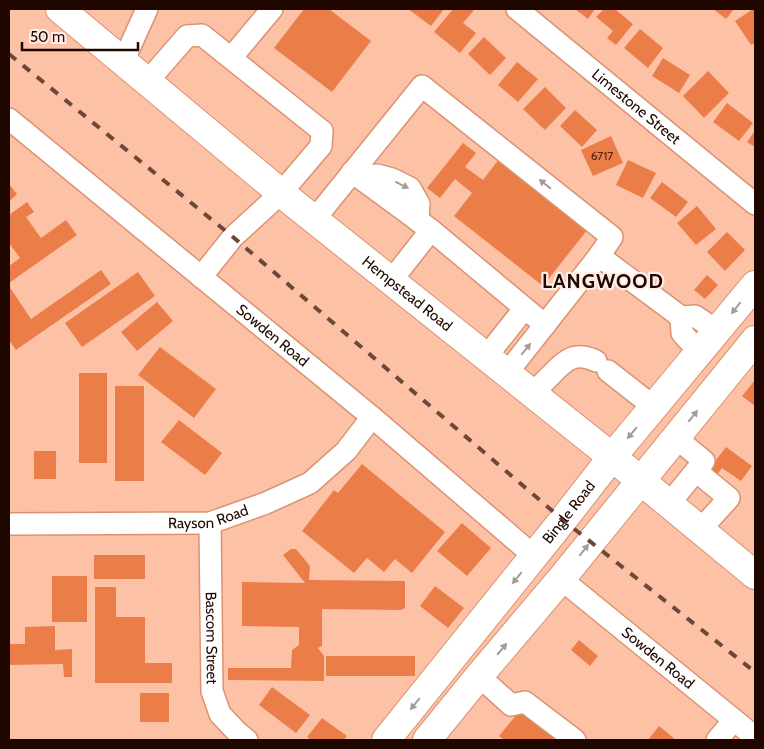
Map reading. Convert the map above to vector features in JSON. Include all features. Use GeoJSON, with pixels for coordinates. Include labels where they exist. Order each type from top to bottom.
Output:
{"type":"FeatureCollection","features":[{"type":"Feature","properties":{"kind":"main road","name":"Hempstead Road"},"geometry":{"type":"LineString","coordinates":[[60,9],[280,193],[612,457],[755,576]]}},
{"type":"Feature","properties":{"kind":"main road","name":"Bingle Road"},"geometry":{"type":"LineString","coordinates":[[386,740],[612,457],[755,284]]}},
{"type":"Feature","properties":{"kind":"main road"},"geometry":{"type":"LineString","coordinates":[[427,740],[561,579],[755,340]]}},
{"type":"Feature","properties":{"kind":"main road"},"geometry":{"type":"LineString","coordinates":[[443,670],[473,683]]}},
{"type":"Feature","properties":{"kind":"street"},"geometry":{"type":"LineString","coordinates":[[123,62],[147,9]]}},
{"type":"Feature","properties":{"kind":"street"},"geometry":{"type":"LineString","coordinates":[[231,58],[272,9]]}},
{"type":"Feature","properties":{"kind":"street","name":"Limestone Street"},"geometry":{"type":"LineString","coordinates":[[517,9],[755,204]]}},
{"type":"Feature","properties":{"kind":"street"},"geometry":{"type":"LineString","coordinates":[[147,82],[187,36],[202,35],[322,131],[321,146],[280,193],[233,237],[201,276]]}},
{"type":"Feature","properties":{"kind":"street"},"geometry":{"type":"LineString","coordinates":[[314,220],[356,174],[422,86],[612,237],[545,325],[497,365]]}},
{"type":"Feature","properties":{"kind":"street","name":"Sowden Road"},"geometry":{"type":"LineString","coordinates":[[9,119],[372,417],[534,556]]}},
{"type":"Feature","properties":{"kind":"street"},"geometry":{"type":"LineString","coordinates":[[356,174],[377,175],[410,188],[419,204],[425,225],[545,325]]}},
{"type":"Feature","properties":{"kind":"street"},"geometry":{"type":"LineString","coordinates":[[391,281],[425,225]]}},
{"type":"Feature","properties":{"kind":"street"},"geometry":{"type":"LineString","coordinates":[[599,256],[681,317],[695,316],[717,331]]}},
{"type":"Feature","properties":{"kind":"street"},"geometry":{"type":"LineString","coordinates":[[497,365],[524,309]]}},
{"type":"Feature","properties":{"kind":"street"},"geometry":{"type":"LineString","coordinates":[[681,317],[682,333],[700,352]]}},
{"type":"Feature","properties":{"kind":"street"},"geometry":{"type":"LineString","coordinates":[[532,394],[563,362],[576,357],[586,356],[602,366],[654,407]]}},
{"type":"Feature","properties":{"kind":"street","name":"Rayson Road"},"geometry":{"type":"LineString","coordinates":[[9,524],[210,523],[266,503],[310,482],[346,452],[372,417]]}},
{"type":"Feature","properties":{"kind":"street"},"geometry":{"type":"LineString","coordinates":[[669,504],[704,462],[676,438]]}},
{"type":"Feature","properties":{"kind":"street"},"geometry":{"type":"LineString","coordinates":[[696,472],[730,498],[700,530]]}},
{"type":"Feature","properties":{"kind":"street","name":"Bascom Street"},"geometry":{"type":"LineString","coordinates":[[210,523],[212,691],[220,714],[247,740]]}},
{"type":"Feature","properties":{"kind":"street","name":"Sowden Road"},"geometry":{"type":"LineString","coordinates":[[561,579],[755,737]]}},
{"type":"Feature","properties":{"kind":"street"},"geometry":{"type":"LineString","coordinates":[[473,683],[511,705],[525,702],[575,740]]}},
{"type":"Feature","properties":{"kind":"street"},"geometry":{"type":"LineString","coordinates":[[717,740],[734,720]]}},
{"type":"Feature","properties":{"kind":"building"},"geometry":{"type":"Polygon","coordinates":[[[304,9],[329,9],[371,41],[332,92],[274,48],[304,9]]]}},
{"type":"Feature","properties":{"kind":"building"},"geometry":{"type":"Polygon","coordinates":[[[408,9],[444,9],[431,26],[408,9]]]}},
{"type":"Feature","properties":{"kind":"building"},"geometry":{"type":"Polygon","coordinates":[[[453,9],[475,9],[463,23],[476,33],[460,53],[434,32],[453,9]]]}},
{"type":"Feature","properties":{"kind":"building"},"geometry":{"type":"Polygon","coordinates":[[[575,9],[595,9],[588,19],[575,9]]]}},
{"type":"Feature","properties":{"kind":"building"},"geometry":{"type":"Polygon","coordinates":[[[604,9],[615,9],[633,24],[616,45],[607,38],[613,31],[596,17],[604,9]]]}},
{"type":"Feature","properties":{"kind":"building"},"geometry":{"type":"Polygon","coordinates":[[[713,9],[734,9],[726,19],[713,9]]]}},
{"type":"Feature","properties":{"kind":"building"},"geometry":{"type":"Polygon","coordinates":[[[755,9],[755,43],[751,45],[735,21],[755,9]]]}},
{"type":"Feature","properties":{"kind":"building"},"geometry":{"type":"Polygon","coordinates":[[[640,29],[663,48],[648,68],[624,48],[640,29]]]}},
{"type":"Feature","properties":{"kind":"building"},"geometry":{"type":"Polygon","coordinates":[[[484,37],[506,58],[490,75],[468,54],[484,37]]]}},
{"type":"Feature","properties":{"kind":"building"},"geometry":{"type":"Polygon","coordinates":[[[663,58],[690,75],[679,93],[652,76],[663,58]]]}},
{"type":"Feature","properties":{"kind":"building"},"geometry":{"type":"Polygon","coordinates":[[[517,62],[538,79],[518,102],[498,85],[517,62]]]}},
{"type":"Feature","properties":{"kind":"building"},"geometry":{"type":"Polygon","coordinates":[[[708,71],[729,93],[704,118],[683,96],[708,71]]]}},
{"type":"Feature","properties":{"kind":"building"},"geometry":{"type":"Polygon","coordinates":[[[545,87],[566,108],[545,130],[523,109],[545,87]]]}},
{"type":"Feature","properties":{"kind":"building"},"geometry":{"type":"Polygon","coordinates":[[[727,103],[753,123],[739,141],[713,122],[727,103]]]}},
{"type":"Feature","properties":{"kind":"building"},"geometry":{"type":"Polygon","coordinates":[[[575,110],[597,130],[582,147],[560,126],[575,110]]]}},
{"type":"Feature","properties":{"kind":"building"},"geometry":{"type":"Polygon","coordinates":[[[755,131],[755,147],[747,142],[755,131]]]}},
{"type":"Feature","properties":{"kind":"building"},"geometry":{"type":"Polygon","coordinates":[[[611,136],[623,163],[593,176],[581,150],[611,136]]]}},
{"type":"Feature","properties":{"kind":"building"},"geometry":{"type":"Polygon","coordinates":[[[463,143],[476,153],[465,167],[483,180],[499,159],[588,229],[543,286],[454,216],[472,193],[455,179],[440,198],[427,188],[463,143]]]}},
{"type":"Feature","properties":{"kind":"building"},"geometry":{"type":"Polygon","coordinates":[[[628,160],[656,173],[643,198],[616,185],[628,160]]]}},
{"type":"Feature","properties":{"kind":"building"},"geometry":{"type":"Polygon","coordinates":[[[662,182],[688,202],[676,217],[650,198],[662,182]]]}},
{"type":"Feature","properties":{"kind":"building"},"geometry":{"type":"Polygon","coordinates":[[[9,184],[17,194],[9,202],[9,184]]]}},
{"type":"Feature","properties":{"kind":"building"},"geometry":{"type":"Polygon","coordinates":[[[27,202],[34,212],[26,217],[41,238],[66,220],[77,235],[9,283],[9,266],[20,258],[9,243],[9,215],[27,202]]]}},
{"type":"Feature","properties":{"kind":"building"},"geometry":{"type":"Polygon","coordinates":[[[697,206],[716,229],[696,245],[677,223],[697,206]]]}},
{"type":"Feature","properties":{"kind":"building"},"geometry":{"type":"Polygon","coordinates":[[[727,232],[745,250],[725,271],[707,252],[727,232]]]}},
{"type":"Feature","properties":{"kind":"building"},"geometry":{"type":"Polygon","coordinates":[[[101,270],[111,284],[16,350],[9,340],[9,286],[31,319],[101,270]]]}},
{"type":"Feature","properties":{"kind":"building"},"geometry":{"type":"Polygon","coordinates":[[[138,272],[155,296],[82,347],[65,323],[138,272]]]}},
{"type":"Feature","properties":{"kind":"building"},"geometry":{"type":"Polygon","coordinates":[[[707,275],[718,285],[705,299],[694,290],[707,275]]]}},
{"type":"Feature","properties":{"kind":"building"},"geometry":{"type":"Polygon","coordinates":[[[157,302],[173,321],[137,351],[121,332],[157,302]]]}},
{"type":"Feature","properties":{"kind":"building"},"geometry":{"type":"Polygon","coordinates":[[[160,347],[216,389],[194,418],[138,375],[160,347]]]}},
{"type":"Feature","properties":{"kind":"building"},"geometry":{"type":"Polygon","coordinates":[[[79,373],[107,373],[107,463],[79,463],[79,373]]]}},
{"type":"Feature","properties":{"kind":"building"},"geometry":{"type":"Polygon","coordinates":[[[755,380],[755,406],[742,396],[755,380]]]}},
{"type":"Feature","properties":{"kind":"building"},"geometry":{"type":"Polygon","coordinates":[[[115,386],[144,386],[144,481],[115,481],[115,386]]]}},
{"type":"Feature","properties":{"kind":"building"},"geometry":{"type":"Polygon","coordinates":[[[179,420],[222,453],[205,475],[161,442],[179,420]]]}},
{"type":"Feature","properties":{"kind":"building"},"geometry":{"type":"Polygon","coordinates":[[[726,447],[752,466],[741,481],[722,468],[714,479],[706,473],[726,447]]]}},
{"type":"Feature","properties":{"kind":"building"},"geometry":{"type":"Polygon","coordinates":[[[34,451],[56,451],[56,479],[34,479],[34,451]]]}},
{"type":"Feature","properties":{"kind":"building"},"geometry":{"type":"Polygon","coordinates":[[[362,464],[445,532],[412,573],[395,559],[384,572],[367,558],[354,573],[302,531],[334,490],[338,493],[362,464]]]}},
{"type":"Feature","properties":{"kind":"building"},"geometry":{"type":"Polygon","coordinates":[[[462,523],[491,548],[467,576],[437,551],[462,523]]]}},
{"type":"Feature","properties":{"kind":"building"},"geometry":{"type":"Polygon","coordinates":[[[291,549],[296,549],[310,566],[309,580],[405,581],[405,608],[401,610],[322,609],[322,646],[318,648],[324,656],[324,681],[228,680],[228,668],[291,668],[292,650],[299,645],[299,627],[242,626],[242,582],[305,583],[283,555],[291,549]]]}},
{"type":"Feature","properties":{"kind":"building"},"geometry":{"type":"Polygon","coordinates":[[[94,555],[145,555],[145,579],[94,579],[94,555]]]}},
{"type":"Feature","properties":{"kind":"building"},"geometry":{"type":"Polygon","coordinates":[[[52,576],[87,576],[87,622],[52,622],[52,576]]]}},
{"type":"Feature","properties":{"kind":"building"},"geometry":{"type":"Polygon","coordinates":[[[435,586],[464,608],[448,628],[420,606],[435,586]]]}},
{"type":"Feature","properties":{"kind":"building"},"geometry":{"type":"Polygon","coordinates":[[[95,587],[116,587],[116,617],[145,617],[145,663],[172,663],[172,683],[95,683],[95,587]]]}},
{"type":"Feature","properties":{"kind":"building"},"geometry":{"type":"Polygon","coordinates":[[[55,626],[55,650],[72,649],[72,677],[64,677],[63,664],[9,665],[9,644],[25,644],[25,627],[55,626]]]}},
{"type":"Feature","properties":{"kind":"building"},"geometry":{"type":"Polygon","coordinates":[[[579,640],[598,656],[590,666],[571,650],[579,640]]]}},
{"type":"Feature","properties":{"kind":"building"},"geometry":{"type":"Polygon","coordinates":[[[326,656],[415,656],[415,676],[326,676],[326,656]]]}},
{"type":"Feature","properties":{"kind":"building"},"geometry":{"type":"Polygon","coordinates":[[[272,687],[310,715],[296,733],[259,705],[272,687]]]}},
{"type":"Feature","properties":{"kind":"building"},"geometry":{"type":"Polygon","coordinates":[[[140,693],[169,693],[169,722],[140,722],[140,693]]]}},
{"type":"Feature","properties":{"kind":"building"},"geometry":{"type":"Polygon","coordinates":[[[522,708],[561,740],[504,740],[499,736],[522,708]]]}},
{"type":"Feature","properties":{"kind":"building"},"geometry":{"type":"Polygon","coordinates":[[[322,718],[347,736],[344,740],[311,740],[307,737],[322,718]]]}},
{"type":"Feature","properties":{"kind":"building"},"geometry":{"type":"Polygon","coordinates":[[[659,726],[676,740],[648,740],[659,726]]]}},
{"type":"Feature","properties":{"kind":"railway"},"geometry":{"type":"LineString","coordinates":[[9,54],[233,237],[563,520],[755,672]]}},
{"type":"Feature","properties":{"kind":"district","name":"LANGWOOD"},"geometry":{"type":"Point","coordinates":[603,281]}}]}
